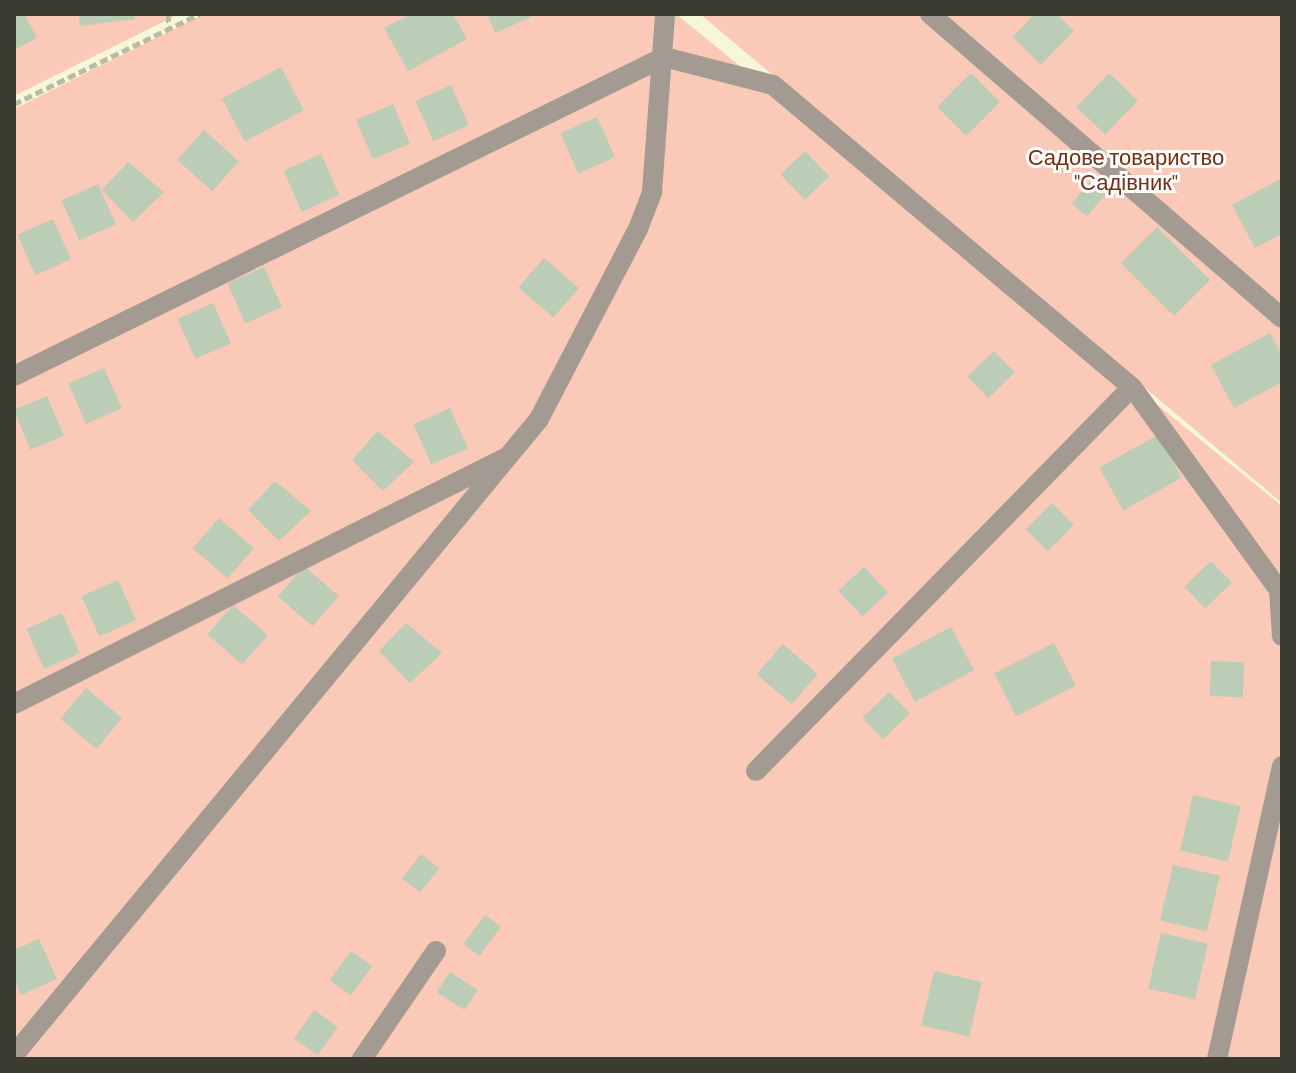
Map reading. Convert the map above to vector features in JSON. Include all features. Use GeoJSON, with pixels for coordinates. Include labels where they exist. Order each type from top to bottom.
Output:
{"type":"FeatureCollection","features":[{"type":"Feature","properties":{"kind":"lane"},"geometry":{"type":"LineString","coordinates":[[14,1055],[539,419],[638,229],[652,192],[665,14]]}},
{"type":"Feature","properties":{"kind":"lane"},"geometry":{"type":"LineString","coordinates":[[930,14],[1282,318]]}},
{"type":"Feature","properties":{"kind":"lane"},"geometry":{"type":"LineString","coordinates":[[14,376],[664,57],[773,85],[1132,387],[1279,590],[1282,636]]}},
{"type":"Feature","properties":{"kind":"lane"},"geometry":{"type":"LineString","coordinates":[[756,771],[1132,387]]}},
{"type":"Feature","properties":{"kind":"lane"},"geometry":{"type":"LineString","coordinates":[[14,704],[512,455]]}},
{"type":"Feature","properties":{"kind":"lane"},"geometry":{"type":"LineString","coordinates":[[1217,1059],[1282,766]]}},
{"type":"Feature","properties":{"kind":"lane"},"geometry":{"type":"LineString","coordinates":[[362,1059],[436,951]]}},
{"type":"Feature","properties":{"kind":"path"},"geometry":{"type":"LineString","coordinates":[[168,14],[169,28]]}},
{"type":"Feature","properties":{"kind":"path"},"geometry":{"type":"LineString","coordinates":[[14,104],[199,14]]}},
{"type":"Feature","properties":{"kind":"green space"},"geometry":{"type":"Polygon","coordinates":[[[14,14],[179,14],[14,96],[14,14]]]}},
{"type":"Feature","properties":{"kind":"green space"},"geometry":{"type":"Polygon","coordinates":[[[204,14],[676,14],[1282,506],[1282,1059],[14,1059],[14,109],[204,14]]]}},
{"type":"Feature","properties":{"kind":"green space","name":"Садове товариство \"Садівник\""},"geometry":{"type":"Polygon","coordinates":[[[700,14],[1282,14],[1282,503],[700,14]]]}},
{"type":"Feature","properties":{"kind":"building"},"geometry":{"type":"Polygon","coordinates":[[[14,14],[24,14],[37,38],[14,50],[14,14]]]}},
{"type":"Feature","properties":{"kind":"building"},"geometry":{"type":"Polygon","coordinates":[[[79,14],[134,14],[135,19],[80,26],[79,14]]]}},
{"type":"Feature","properties":{"kind":"building"},"geometry":{"type":"Polygon","coordinates":[[[411,14],[453,14],[467,39],[408,71],[384,28],[411,14]]]}},
{"type":"Feature","properties":{"kind":"building"},"geometry":{"type":"Polygon","coordinates":[[[487,14],[530,14],[531,17],[495,33],[487,14]]]}},
{"type":"Feature","properties":{"kind":"building"},"geometry":{"type":"Polygon","coordinates":[[[1035,14],[1057,14],[1074,31],[1041,65],[1013,37],[1035,14]]]}},
{"type":"Feature","properties":{"kind":"building"},"geometry":{"type":"Polygon","coordinates":[[[281,67],[304,110],[245,142],[222,98],[281,67]]]}},
{"type":"Feature","properties":{"kind":"building"},"geometry":{"type":"Polygon","coordinates":[[[971,73],[1000,102],[966,136],[937,107],[971,73]]]}},
{"type":"Feature","properties":{"kind":"building"},"geometry":{"type":"Polygon","coordinates":[[[1109,73],[1138,101],[1105,135],[1076,107],[1109,73]]]}},
{"type":"Feature","properties":{"kind":"building"},"geometry":{"type":"Polygon","coordinates":[[[451,85],[469,125],[433,141],[415,101],[451,85]]]}},
{"type":"Feature","properties":{"kind":"building"},"geometry":{"type":"Polygon","coordinates":[[[393,104],[410,144],[373,159],[356,120],[393,104]]]}},
{"type":"Feature","properties":{"kind":"building"},"geometry":{"type":"Polygon","coordinates":[[[597,117],[615,157],[578,173],[560,133],[597,117]]]}},
{"type":"Feature","properties":{"kind":"building"},"geometry":{"type":"Polygon","coordinates":[[[204,130],[239,161],[212,191],[177,160],[204,130]]]}},
{"type":"Feature","properties":{"kind":"building"},"geometry":{"type":"Polygon","coordinates":[[[805,151],[829,176],[805,200],[781,175],[805,151]]]}},
{"type":"Feature","properties":{"kind":"building"},"geometry":{"type":"Polygon","coordinates":[[[321,154],[339,195],[302,212],[284,171],[321,154]]]}},
{"type":"Feature","properties":{"kind":"building"},"geometry":{"type":"Polygon","coordinates":[[[128,162],[164,192],[133,222],[102,190],[128,162]]]}},
{"type":"Feature","properties":{"kind":"building"},"geometry":{"type":"Polygon","coordinates":[[[1282,178],[1282,234],[1255,248],[1232,205],[1282,178]]]}},
{"type":"Feature","properties":{"kind":"building"},"geometry":{"type":"Polygon","coordinates":[[[1090,182],[1105,195],[1087,216],[1072,203],[1090,182]]]}},
{"type":"Feature","properties":{"kind":"building"},"geometry":{"type":"Polygon","coordinates":[[[98,184],[116,224],[79,240],[61,200],[98,184]]]}},
{"type":"Feature","properties":{"kind":"building"},"geometry":{"type":"Polygon","coordinates":[[[53,219],[71,259],[35,275],[17,235],[53,219]]]}},
{"type":"Feature","properties":{"kind":"building"},"geometry":{"type":"Polygon","coordinates":[[[1157,227],[1210,280],[1174,316],[1121,263],[1157,227]]]}},
{"type":"Feature","properties":{"kind":"building"},"geometry":{"type":"Polygon","coordinates":[[[544,258],[579,288],[553,318],[518,287],[544,258]]]}},
{"type":"Feature","properties":{"kind":"building"},"geometry":{"type":"Polygon","coordinates":[[[264,267],[282,307],[245,323],[227,283],[264,267]]]}},
{"type":"Feature","properties":{"kind":"building"},"geometry":{"type":"Polygon","coordinates":[[[213,303],[231,343],[195,359],[177,319],[213,303]]]}},
{"type":"Feature","properties":{"kind":"building"},"geometry":{"type":"Polygon","coordinates":[[[1270,333],[1282,355],[1282,382],[1234,408],[1211,365],[1270,333]]]}},
{"type":"Feature","properties":{"kind":"building"},"geometry":{"type":"Polygon","coordinates":[[[994,351],[1015,373],[988,398],[967,377],[994,351]]]}},
{"type":"Feature","properties":{"kind":"building"},"geometry":{"type":"Polygon","coordinates":[[[104,368],[122,408],[86,424],[68,384],[104,368]]]}},
{"type":"Feature","properties":{"kind":"building"},"geometry":{"type":"Polygon","coordinates":[[[47,396],[64,436],[31,450],[14,410],[47,396]]]}},
{"type":"Feature","properties":{"kind":"building"},"geometry":{"type":"Polygon","coordinates":[[[450,408],[468,448],[431,464],[413,424],[450,408]]]}},
{"type":"Feature","properties":{"kind":"building"},"geometry":{"type":"Polygon","coordinates":[[[378,431],[414,462],[383,491],[352,460],[378,431]]]}},
{"type":"Feature","properties":{"kind":"building"},"geometry":{"type":"Polygon","coordinates":[[[1158,435],[1182,478],[1123,510],[1099,467],[1158,435]]]}},
{"type":"Feature","properties":{"kind":"building"},"geometry":{"type":"Polygon","coordinates":[[[275,481],[311,511],[279,541],[248,510],[275,481]]]}},
{"type":"Feature","properties":{"kind":"building"},"geometry":{"type":"Polygon","coordinates":[[[1052,503],[1074,525],[1048,551],[1026,529],[1052,503]]]}},
{"type":"Feature","properties":{"kind":"building"},"geometry":{"type":"Polygon","coordinates":[[[219,518],[254,548],[227,578],[193,548],[219,518]]]}},
{"type":"Feature","properties":{"kind":"building"},"geometry":{"type":"Polygon","coordinates":[[[1211,561],[1232,583],[1205,608],[1184,587],[1211,561]]]}},
{"type":"Feature","properties":{"kind":"building"},"geometry":{"type":"Polygon","coordinates":[[[304,566],[339,596],[312,626],[278,596],[304,566]]]}},
{"type":"Feature","properties":{"kind":"building"},"geometry":{"type":"Polygon","coordinates":[[[864,567],[888,593],[862,616],[838,591],[864,567]]]}},
{"type":"Feature","properties":{"kind":"building"},"geometry":{"type":"Polygon","coordinates":[[[118,580],[136,620],[99,636],[81,596],[118,580]]]}},
{"type":"Feature","properties":{"kind":"building"},"geometry":{"type":"Polygon","coordinates":[[[233,605],[268,635],[242,665],[207,634],[233,605]]]}},
{"type":"Feature","properties":{"kind":"building"},"geometry":{"type":"Polygon","coordinates":[[[62,613],[80,653],[44,669],[26,629],[62,613]]]}},
{"type":"Feature","properties":{"kind":"building"},"geometry":{"type":"Polygon","coordinates":[[[406,623],[442,653],[410,683],[379,651],[406,623]]]}},
{"type":"Feature","properties":{"kind":"building"},"geometry":{"type":"Polygon","coordinates":[[[951,627],[974,670],[915,702],[892,658],[951,627]]]}},
{"type":"Feature","properties":{"kind":"building"},"geometry":{"type":"Polygon","coordinates":[[[1054,643],[1076,686],[1016,716],[994,673],[1054,643]]]}},
{"type":"Feature","properties":{"kind":"building"},"geometry":{"type":"Polygon","coordinates":[[[783,644],[818,674],[791,704],[757,674],[783,644]]]}},
{"type":"Feature","properties":{"kind":"building"},"geometry":{"type":"Polygon","coordinates":[[[1211,661],[1244,662],[1243,697],[1210,696],[1211,661]]]}},
{"type":"Feature","properties":{"kind":"building"},"geometry":{"type":"Polygon","coordinates":[[[86,688],[122,718],[96,749],[60,719],[86,688]]]}},
{"type":"Feature","properties":{"kind":"building"},"geometry":{"type":"Polygon","coordinates":[[[889,692],[910,714],[883,739],[862,718],[889,692]]]}},
{"type":"Feature","properties":{"kind":"building"},"geometry":{"type":"Polygon","coordinates":[[[1193,795],[1241,806],[1228,862],[1180,851],[1193,795]]]}},
{"type":"Feature","properties":{"kind":"building"},"geometry":{"type":"Polygon","coordinates":[[[421,854],[439,868],[420,893],[402,878],[421,854]]]}},
{"type":"Feature","properties":{"kind":"building"},"geometry":{"type":"Polygon","coordinates":[[[1173,865],[1220,876],[1207,931],[1160,921],[1173,865]]]}},
{"type":"Feature","properties":{"kind":"building"},"geometry":{"type":"Polygon","coordinates":[[[485,915],[501,927],[479,956],[463,944],[485,915]]]}},
{"type":"Feature","properties":{"kind":"building"},"geometry":{"type":"Polygon","coordinates":[[[1161,933],[1208,944],[1195,999],[1148,989],[1161,933]]]}},
{"type":"Feature","properties":{"kind":"building"},"geometry":{"type":"Polygon","coordinates":[[[39,939],[57,979],[21,995],[14,980],[14,950],[39,939]]]}},
{"type":"Feature","properties":{"kind":"building"},"geometry":{"type":"Polygon","coordinates":[[[351,951],[372,966],[351,995],[330,980],[351,951]]]}},
{"type":"Feature","properties":{"kind":"building"},"geometry":{"type":"Polygon","coordinates":[[[934,971],[982,982],[969,1037],[921,1026],[934,971]]]}},
{"type":"Feature","properties":{"kind":"building"},"geometry":{"type":"Polygon","coordinates":[[[450,972],[478,990],[465,1010],[437,992],[450,972]]]}},
{"type":"Feature","properties":{"kind":"building"},"geometry":{"type":"Polygon","coordinates":[[[314,1010],[338,1027],[318,1055],[294,1039],[314,1010]]]}}]}
